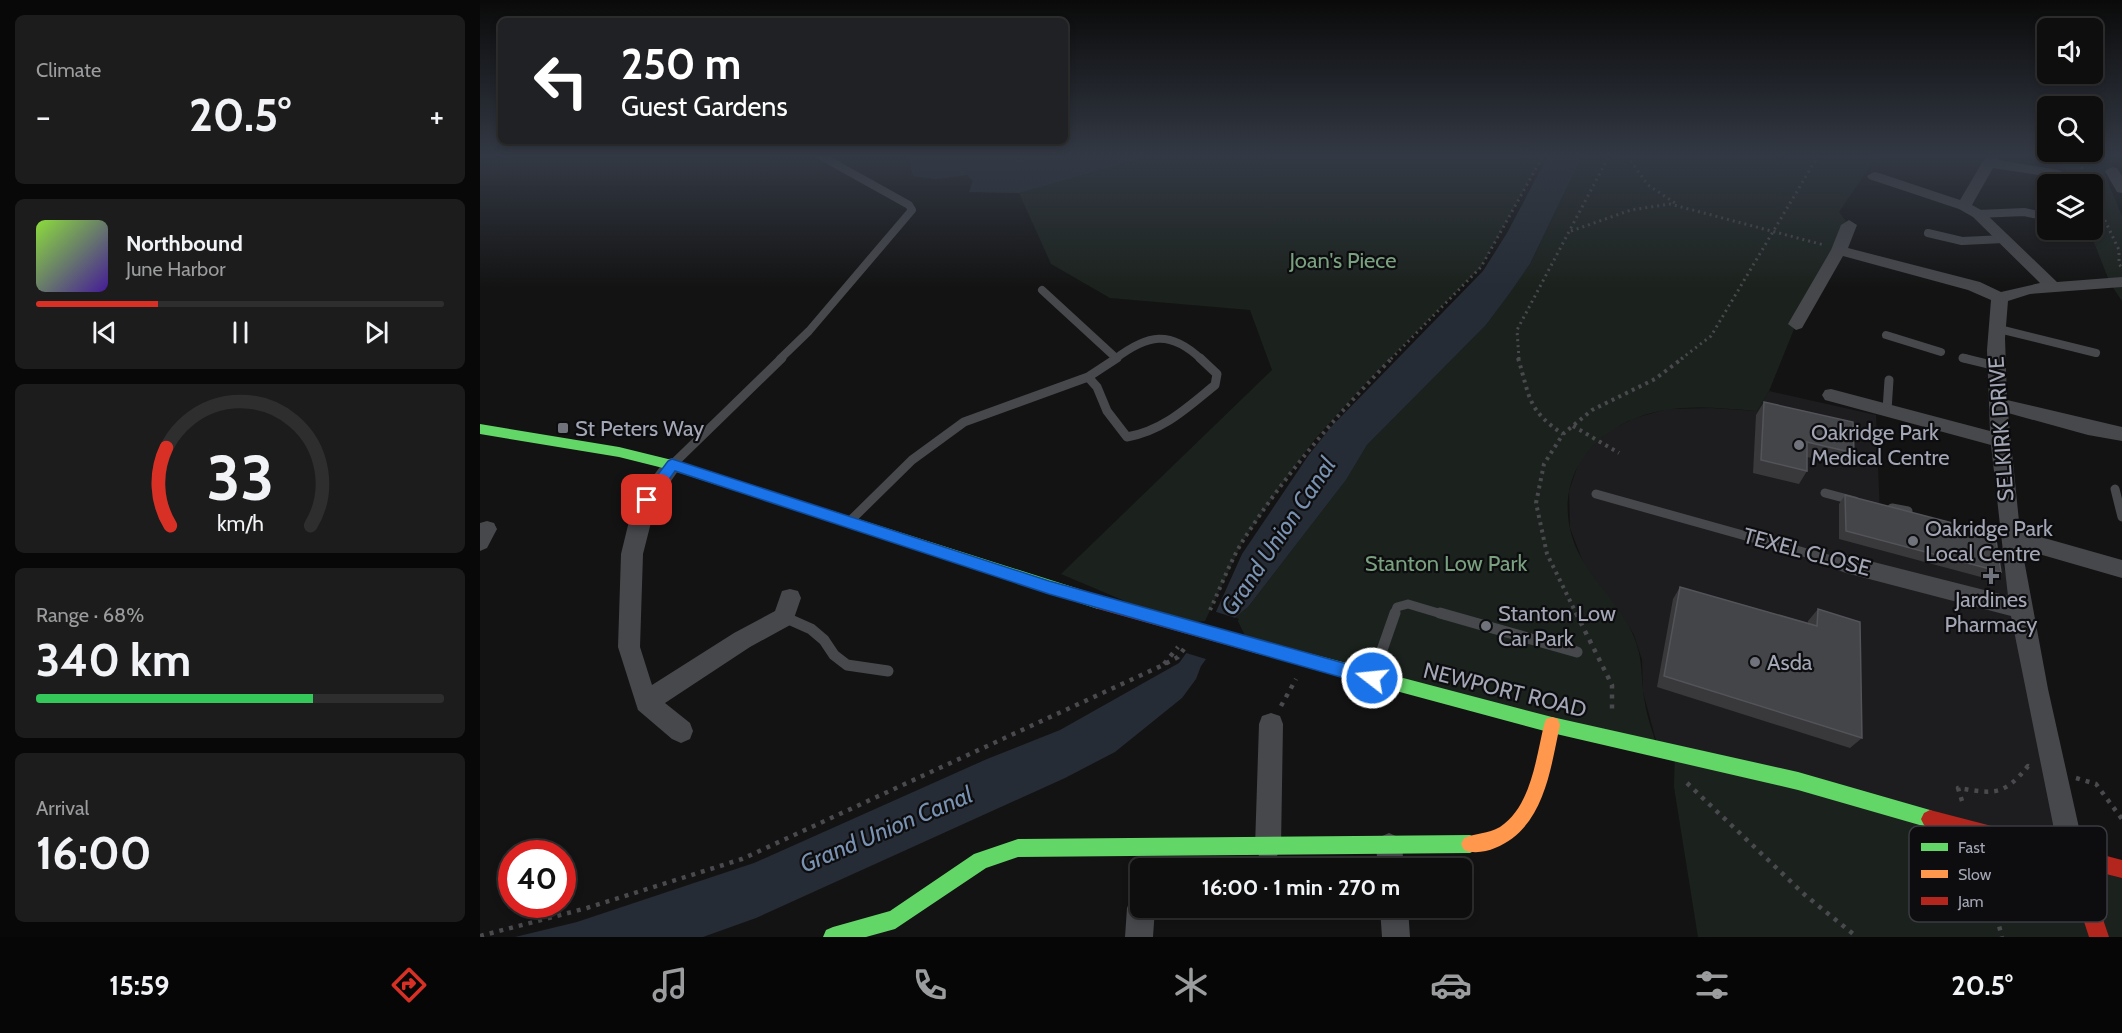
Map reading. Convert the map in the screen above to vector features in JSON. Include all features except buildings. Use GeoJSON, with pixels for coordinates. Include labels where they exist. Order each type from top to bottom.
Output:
{"type":"FeatureCollection","features":[{"type":"Feature","properties":{"kind":"street"},"geometry":{"type":"LineString","coordinates":[[1945,200],[1978,214],[2052,286]]}},
{"type":"Feature","properties":{"kind":"street"},"geometry":{"type":"LineString","coordinates":[[1964,206],[1968,200]]}},
{"type":"Feature","properties":{"kind":"street"},"geometry":{"type":"LineString","coordinates":[[1796,324],[1839,249],[1849,225]]}},
{"type":"Feature","properties":{"kind":"street"},"geometry":{"type":"LineString","coordinates":[[1839,249],[1974,286],[2000,298],[2029,289],[2122,282]]}},
{"type":"Feature","properties":{"kind":"street","name":"SELKIRK DRIVE"},"geometry":{"type":"LineString","coordinates":[[2000,298],[1995,328],[1998,440],[2010,537],[2019,608],[2066,826]]}},
{"type":"Feature","properties":{"kind":"street"},"geometry":{"type":"LineString","coordinates":[[1831,395],[1998,440]]}},
{"type":"Feature","properties":{"kind":"street"},"geometry":{"type":"LineString","coordinates":[[1998,404],[2088,428],[2122,434]]}},
{"type":"Feature","properties":{"kind":"street","name":"NEWPORT ROAD"},"geometry":{"type":"LineString","coordinates":[[480,429],[620,452],[672,465],[1049,588],[1372,678],[1552,725],[1675,751],[1960,826]]}},
{"type":"Feature","properties":{"kind":"street"},"geometry":{"type":"LineString","coordinates":[[672,465],[647,500],[632,554],[629,647],[646,702],[681,731]]}},
{"type":"Feature","properties":{"kind":"street"},"geometry":{"type":"LineString","coordinates":[[2010,537],[2121,571]]}},
{"type":"Feature","properties":{"kind":"street","name":"TEXEL CLOSE"},"geometry":{"type":"LineString","coordinates":[[1846,564],[2019,608]]}},
{"type":"Feature","properties":{"kind":"street"},"geometry":{"type":"LineString","coordinates":[[646,702],[787,608]]}},
{"type":"Feature","properties":{"kind":"street"},"geometry":{"type":"LineString","coordinates":[[1268,847],[1271,724]]}},
{"type":"Feature","properties":{"kind":"street"},"geometry":{"type":"LineString","coordinates":[[836,937],[896,919],[981,861],[1018,848],[1144,858],[1268,847],[1390,857],[1486,844],[1519,825],[1534,796],[1552,725]]}},
{"type":"Feature","properties":{"kind":"street","name":"NEWPORT ROAD"},"geometry":{"type":"LineString","coordinates":[[2107,866],[2122,869]]}},
{"type":"Feature","properties":{"kind":"street"},"geometry":{"type":"LineString","coordinates":[[1139,937],[1140,918]]}},
{"type":"Feature","properties":{"kind":"street"},"geometry":{"type":"LineString","coordinates":[[1395,918],[1396,937]]}},
{"type":"Feature","properties":{"kind":"street"},"geometry":{"type":"LineString","coordinates":[[2094,922],[2099,937]]}},
{"type":"Feature","properties":{"kind":"lane"},"geometry":{"type":"LineString","coordinates":[[672,465],[809,331],[910,215],[912,210],[909,205],[900,200]]}},
{"type":"Feature","properties":{"kind":"lane"},"geometry":{"type":"LineString","coordinates":[[1978,214],[2024,212],[2037,215]]}},
{"type":"Feature","properties":{"kind":"lane"},"geometry":{"type":"LineString","coordinates":[[1928,233],[1962,241],[2004,239]]}},
{"type":"Feature","properties":{"kind":"lane"},"geometry":{"type":"LineString","coordinates":[[1042,290],[1116,357]]}},
{"type":"Feature","properties":{"kind":"lane"},"geometry":{"type":"LineString","coordinates":[[1995,328],[2096,353]]}},
{"type":"Feature","properties":{"kind":"lane"},"geometry":{"type":"LineString","coordinates":[[1886,335],[1941,352]]}},
{"type":"Feature","properties":{"kind":"lane"},"geometry":{"type":"LineString","coordinates":[[848,523],[933,442],[958,425],[983,413],[1088,377],[1146,339],[1169,338],[1189,349],[1217,374],[1215,385],[1144,436],[1127,437],[1107,411],[1097,387],[1088,377]]}},
{"type":"Feature","properties":{"kind":"lane"},"geometry":{"type":"LineString","coordinates":[[1963,357],[1996,366]]}},
{"type":"Feature","properties":{"kind":"lane"},"geometry":{"type":"LineString","coordinates":[[1887,410],[1889,380]]}},
{"type":"Feature","properties":{"kind":"lane"},"geometry":{"type":"LineString","coordinates":[[2115,489],[2122,517]]}},
{"type":"Feature","properties":{"kind":"lane"},"geometry":{"type":"LineString","coordinates":[[1825,493],[1908,511]]}},
{"type":"Feature","properties":{"kind":"lane","name":"TEXEL CLOSE"},"geometry":{"type":"LineString","coordinates":[[1596,494],[1846,564]]}},
{"type":"Feature","properties":{"kind":"lane"},"geometry":{"type":"LineString","coordinates":[[1372,678],[1397,608],[1408,604],[1577,652]]}},
{"type":"Feature","properties":{"kind":"lane"},"geometry":{"type":"LineString","coordinates":[[787,608],[824,640],[834,655],[847,666],[888,671]]}},
{"type":"Feature","properties":{"kind":"path"},"geometry":{"type":"LineString","coordinates":[[1209,613],[1243,541],[1295,466],[1360,390],[1481,267],[1519,200]]}},
{"type":"Feature","properties":{"kind":"path"},"geometry":{"type":"LineString","coordinates":[[1563,434],[1541,419],[1534,409],[1517,354],[1517,330],[1584,200]]}},
{"type":"Feature","properties":{"kind":"path"},"geometry":{"type":"LineString","coordinates":[[1669,200],[1682,206]]}},
{"type":"Feature","properties":{"kind":"path"},"geometry":{"type":"LineString","coordinates":[[1612,710],[1612,685],[1547,554],[1536,503],[1544,464],[1563,434],[1592,410],[1655,379],[1711,336],[1792,200]]}},
{"type":"Feature","properties":{"kind":"path"},"geometry":{"type":"LineString","coordinates":[[1570,231],[1646,207],[1670,204],[1839,249]]}},
{"type":"Feature","properties":{"kind":"path"},"geometry":{"type":"LineString","coordinates":[[2103,216],[2119,250],[2119,264],[2122,268]]}},
{"type":"Feature","properties":{"kind":"path"},"geometry":{"type":"LineString","coordinates":[[1573,426],[1619,453]]}},
{"type":"Feature","properties":{"kind":"path"},"geometry":{"type":"LineString","coordinates":[[480,936],[587,908],[742,859],[1161,666],[1178,657],[1191,639]]}},
{"type":"Feature","properties":{"kind":"path"},"geometry":{"type":"LineString","coordinates":[[1271,724],[1306,660]]}},
{"type":"Feature","properties":{"kind":"path"},"geometry":{"type":"LineString","coordinates":[[1675,751],[1676,772],[1805,895],[1857,937]]}},
{"type":"Feature","properties":{"kind":"shaded area","name":"Oakridge Park Local Centre"},"geometry":{"type":"Polygon","coordinates":[[[1769,391],[1876,415],[1880,515],[1994,542],[2019,608],[2066,826],[1950,826],[1658,748],[1643,692],[1642,660],[1634,635],[1620,613],[1586,570],[1570,528],[1569,491],[1579,462],[1593,444],[1612,429],[1635,418],[1667,409],[1711,408],[1757,411],[1769,391]]]}},
{"type":"Feature","properties":{"kind":"green space","name":"Joan's Piece"},"geometry":{"type":"Polygon","coordinates":[[[1022,200],[1519,200],[1481,267],[1368,381],[1315,439],[1243,541],[1205,621],[1179,624],[1061,574],[1272,370],[1250,310],[1110,298],[1051,264],[1022,200]]]}},
{"type":"Feature","properties":{"kind":"green space","name":"Stanton Low Park"},"geometry":{"type":"Polygon","coordinates":[[[1561,200],[1847,200],[1839,212],[1849,225],[1796,324],[1769,391],[1757,411],[1688,408],[1644,415],[1606,434],[1591,448],[1579,465],[1571,484],[1568,506],[1570,529],[1582,559],[1619,610],[1637,644],[1647,712],[1658,748],[1249,644],[1236,617],[1248,607],[1346,480],[1367,445],[1486,325],[1530,264],[1561,200]]]}},
{"type":"Feature","properties":{"kind":"green space"},"geometry":{"type":"Polygon","coordinates":[[[2103,200],[2115,200],[2122,216],[2122,301],[2110,283],[2093,240],[2103,240],[2103,200]]]}},
{"type":"Feature","properties":{"kind":"green space"},"geometry":{"type":"Polygon","coordinates":[[[1675,751],[1959,826],[1909,826],[1909,922],[2107,922],[2107,865],[2122,869],[2122,937],[1698,937],[1674,787],[1675,751]]]}},
{"type":"Feature","properties":{"kind":"water","name":"Grand Union Canal"},"geometry":{"type":"Polygon","coordinates":[[[1525,200],[1561,200],[1530,264],[1486,325],[1367,445],[1346,480],[1248,607],[1236,617],[1201,666],[1196,679],[1182,698],[1115,752],[1065,778],[756,918],[703,937],[515,937],[577,922],[754,863],[987,759],[1060,730],[1179,663],[1215,614],[1242,554],[1308,456],[1331,427],[1483,271],[1525,200]]]}},
{"type":"Feature","properties":{"kind":"pier"},"geometry":{"type":"Polygon","coordinates":[[[1213,611],[1239,619],[1209,660],[1183,652],[1213,611]]]}},
{"type":"Feature","properties":{"kind":"traffic: fast"},"geometry":{"type":"LineString","coordinates":[[480,429],[619,452],[672,465],[1098,602]]}},
{"type":"Feature","properties":{"kind":"traffic: fast"},"geometry":{"type":"LineString","coordinates":[[1255,646],[1552,725],[1798,781],[1930,819]]}},
{"type":"Feature","properties":{"kind":"traffic: fast"},"geometry":{"type":"LineString","coordinates":[[833,937],[895,919],[981,861],[1018,848],[1470,844]]}},
{"type":"Feature","properties":{"kind":"traffic: slow"},"geometry":{"type":"LineString","coordinates":[[1470,844],[1491,841],[1508,832],[1521,819],[1538,784],[1552,725]]}},
{"type":"Feature","properties":{"kind":"traffic: jam"},"geometry":{"type":"LineString","coordinates":[[1098,602],[1255,646]]}},
{"type":"Feature","properties":{"kind":"traffic: jam"},"geometry":{"type":"LineString","coordinates":[[1930,819],[1957,826]]}},
{"type":"Feature","properties":{"kind":"traffic: jam"},"geometry":{"type":"LineString","coordinates":[[2107,865],[2122,869]]}},
{"type":"Feature","properties":{"kind":"traffic: jam"},"geometry":{"type":"LineString","coordinates":[[2094,922],[2099,937]]}},
{"type":"Feature","properties":{"kind":"place","name":"St Peters Way"},"geometry":{"type":"Point","coordinates":[563,428]}},
{"type":"Feature","properties":{"kind":"place","name":"Oakridge Park Medical Centre"},"geometry":{"type":"Point","coordinates":[1799,445]}},
{"type":"Feature","properties":{"kind":"place","name":"Oakridge Park Local Centre"},"geometry":{"type":"Point","coordinates":[1913,541]}},
{"type":"Feature","properties":{"kind":"place","name":"Jardines Pharmacy"},"geometry":{"type":"Point","coordinates":[1991,576]}},
{"type":"Feature","properties":{"kind":"place","name":"Stanton Low Car Park"},"geometry":{"type":"Point","coordinates":[1486,626]}},
{"type":"Feature","properties":{"kind":"place","name":"Asda"},"geometry":{"type":"Point","coordinates":[1755,662]}},
{"type":"Feature","properties":{"kind":"route"},"geometry":{"type":"LineString","coordinates":[[647,500],[672,465],[1049,588],[1372,678]]}}]}
